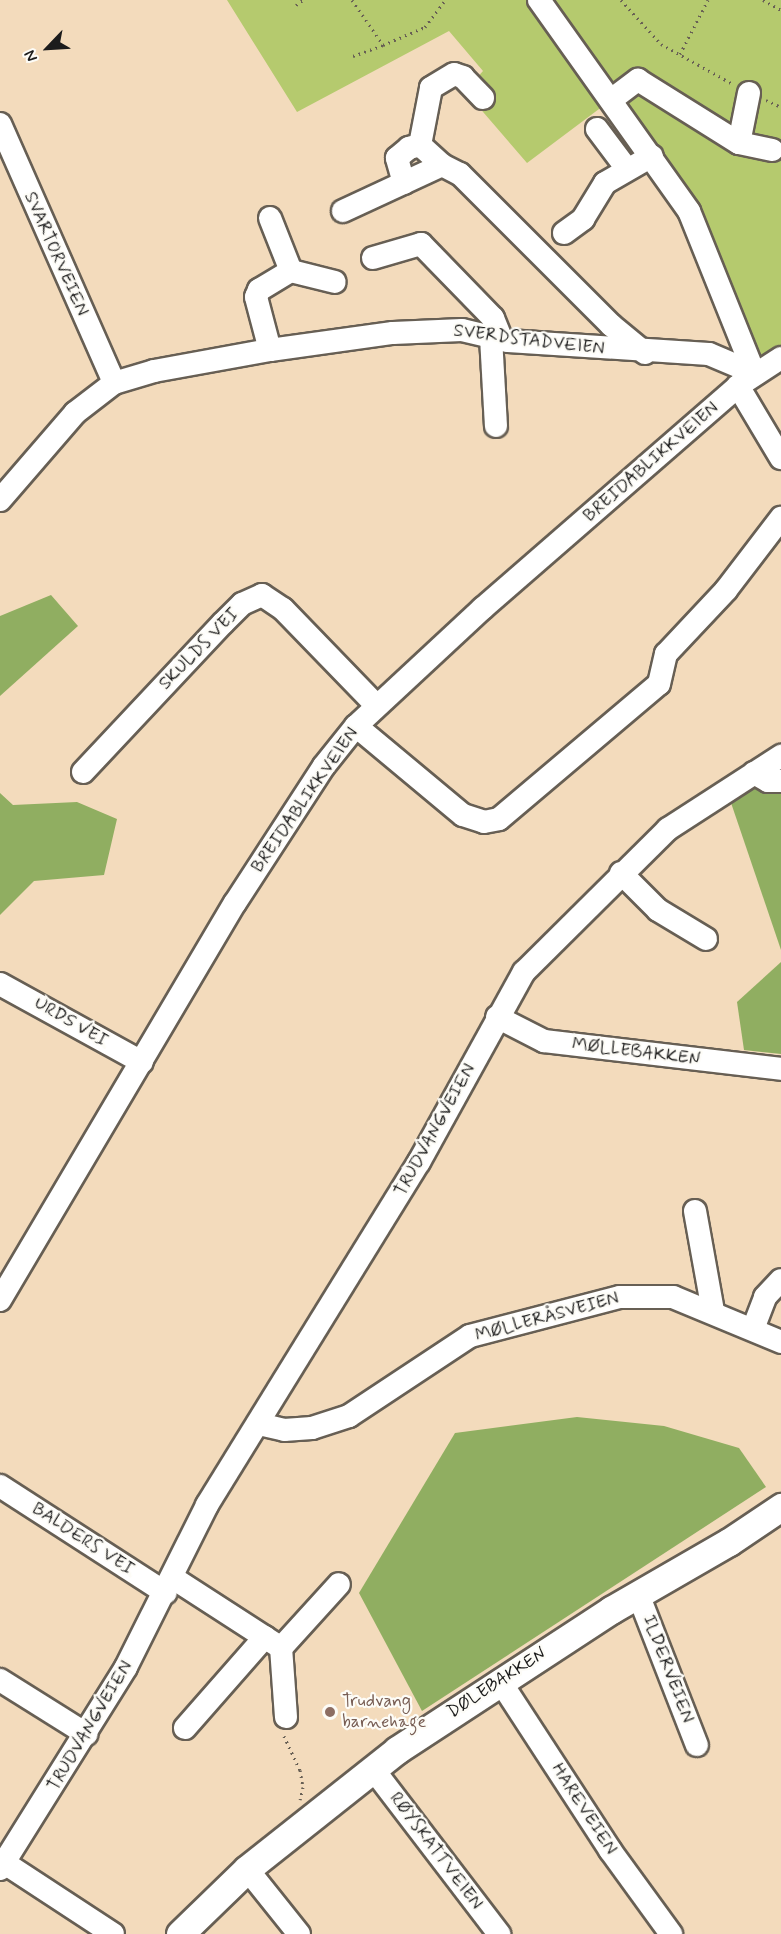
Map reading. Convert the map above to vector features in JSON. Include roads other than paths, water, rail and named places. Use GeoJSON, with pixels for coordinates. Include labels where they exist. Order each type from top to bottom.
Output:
{"type":"FeatureCollection","features":[{"type":"Feature","properties":{"kind":"main road","name":"DØLEBAKKEN"},"geometry":{"type":"LineString","coordinates":[[180,1934],[247,1869],[373,1769],[500,1681],[781,1507]]}},
{"type":"Feature","properties":{"kind":"street"},"geometry":{"type":"LineString","coordinates":[[539,0],[689,211],[746,380],[781,459]]}},
{"type":"Feature","properties":{"kind":"street"},"geometry":{"type":"LineString","coordinates":[[404,183],[397,158],[409,148],[420,145],[425,102],[431,88],[454,74],[483,98]]}},
{"type":"Feature","properties":{"kind":"street"},"geometry":{"type":"LineString","coordinates":[[611,100],[638,80],[739,143],[772,150]]}},
{"type":"Feature","properties":{"kind":"street"},"geometry":{"type":"LineString","coordinates":[[739,143],[748,93]]}},
{"type":"Feature","properties":{"kind":"street","name":"SVARTORVEIEN"},"geometry":{"type":"LineString","coordinates":[[0,124],[114,383]]}},
{"type":"Feature","properties":{"kind":"street"},"geometry":{"type":"LineString","coordinates":[[597,129],[627,169]]}},
{"type":"Feature","properties":{"kind":"street","name":"SVERDSTADVEIEN"},"geometry":{"type":"LineString","coordinates":[[420,145],[442,165],[460,174],[611,325],[645,353]]}},
{"type":"Feature","properties":{"kind":"street"},"geometry":{"type":"LineString","coordinates":[[564,233],[583,219],[605,183],[652,156]]}},
{"type":"Feature","properties":{"kind":"street"},"geometry":{"type":"LineString","coordinates":[[343,211],[442,165]]}},
{"type":"Feature","properties":{"kind":"street"},"geometry":{"type":"LineString","coordinates":[[270,218],[291,271]]}},
{"type":"Feature","properties":{"kind":"street"},"geometry":{"type":"LineString","coordinates":[[373,258],[420,244],[493,318],[496,338],[496,426]]}},
{"type":"Feature","properties":{"kind":"street"},"geometry":{"type":"LineString","coordinates":[[270,350],[256,297],[259,290],[291,271],[335,282]]}},
{"type":"Feature","properties":{"kind":"street","name":"SVERDSTADVEIEN"},"geometry":{"type":"LineString","coordinates":[[0,500],[75,413],[114,383],[154,371],[270,350],[436,329],[462,330],[496,338],[645,353],[709,354],[746,380]]}},
{"type":"Feature","properties":{"kind":"street"},"geometry":{"type":"LineString","coordinates":[[746,380],[781,358]]}},
{"type":"Feature","properties":{"kind":"street","name":"BREIDABLIKKVEIEN"},"geometry":{"type":"LineString","coordinates":[[0,1299],[8,1269],[141,1062],[235,903],[324,766],[356,726],[375,704],[746,380]]}},
{"type":"Feature","properties":{"kind":"street"},"geometry":{"type":"LineString","coordinates":[[356,726],[463,815],[484,822],[499,819],[659,684],[666,654],[726,591],[781,518]]}},
{"type":"Feature","properties":{"kind":"street","name":"SKULDS VEI"},"geometry":{"type":"LineString","coordinates":[[83,772],[242,604],[262,596],[283,609],[375,704]]}},
{"type":"Feature","properties":{"kind":"street","name":"TRUDVANGVEIEN"},"geometry":{"type":"LineString","coordinates":[[2,1864],[86,1734],[169,1586],[207,1505],[419,1162],[497,1017],[524,972],[621,873],[668,829],[781,756]]}},
{"type":"Feature","properties":{"kind":"street"},"geometry":{"type":"LineString","coordinates":[[754,773],[768,781],[781,781]]}},
{"type":"Feature","properties":{"kind":"street"},"geometry":{"type":"LineString","coordinates":[[621,873],[658,910],[706,939]]}},
{"type":"Feature","properties":{"kind":"street","name":"URDS VEI"},"geometry":{"type":"LineString","coordinates":[[0,984],[141,1062]]}},
{"type":"Feature","properties":{"kind":"street","name":"MØLLEBAKKEN"},"geometry":{"type":"LineString","coordinates":[[497,1017],[544,1041],[781,1069]]}},
{"type":"Feature","properties":{"kind":"street"},"geometry":{"type":"LineString","coordinates":[[695,1210],[713,1311]]}},
{"type":"Feature","properties":{"kind":"street"},"geometry":{"type":"LineString","coordinates":[[753,1329],[765,1297],[781,1280]]}},
{"type":"Feature","properties":{"kind":"street","name":"MØLLERÅSVEIEN"},"geometry":{"type":"LineString","coordinates":[[259,1424],[284,1430],[312,1428],[349,1416],[470,1336],[562,1310],[644,1296],[673,1297],[713,1311],[781,1342]]}},
{"type":"Feature","properties":{"kind":"street","name":"BALDERS VEI"},"geometry":{"type":"LineString","coordinates":[[0,1486],[169,1586]]}},
{"type":"Feature","properties":{"kind":"street"},"geometry":{"type":"LineString","coordinates":[[185,1728],[273,1642],[339,1584]]}},
{"type":"Feature","properties":{"kind":"street"},"geometry":{"type":"LineString","coordinates":[[169,1586],[273,1642]]}},
{"type":"Feature","properties":{"kind":"street","name":"ILDERVEIEN"},"geometry":{"type":"LineString","coordinates":[[638,1594],[697,1746]]}},
{"type":"Feature","properties":{"kind":"street"},"geometry":{"type":"LineString","coordinates":[[273,1642],[286,1717]]}},
{"type":"Feature","properties":{"kind":"street"},"geometry":{"type":"LineString","coordinates":[[0,1680],[86,1734]]}},
{"type":"Feature","properties":{"kind":"street","name":"HAREVEIEN"},"geometry":{"type":"LineString","coordinates":[[500,1681],[610,1850],[671,1934]]}},
{"type":"Feature","properties":{"kind":"street","name":"RØYSKATTVEIEN"},"geometry":{"type":"LineString","coordinates":[[373,1769],[498,1934]]}},
{"type":"Feature","properties":{"kind":"street"},"geometry":{"type":"LineString","coordinates":[[2,1864],[113,1934]]}},
{"type":"Feature","properties":{"kind":"street"},"geometry":{"type":"LineString","coordinates":[[247,1869],[299,1934]]}},
{"type":"Feature","properties":{"kind":"place","name":"Trudvang barnehage"},"geometry":{"type":"Point","coordinates":[330,1712]}}]}
